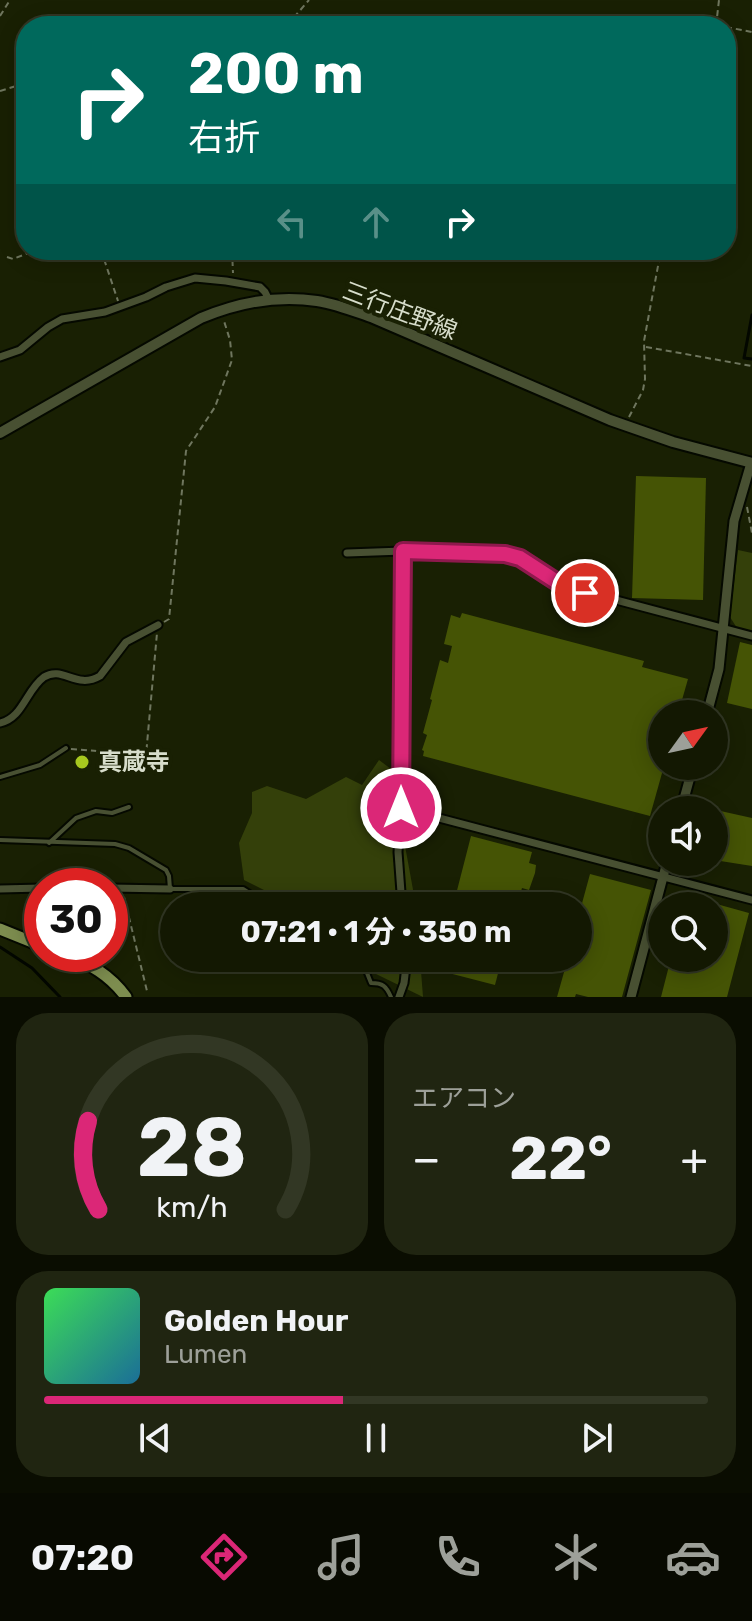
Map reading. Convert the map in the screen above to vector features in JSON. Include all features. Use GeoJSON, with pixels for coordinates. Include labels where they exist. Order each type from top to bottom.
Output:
{"type":"FeatureCollection","features":[{"type":"Feature","properties":{"kind":"main road","name":"三行庄野線"},"geometry":{"type":"LineString","coordinates":[[0,433],[191,323],[221,311],[269,300],[317,301],[371,317],[625,426],[751,463]]}},
{"type":"Feature","properties":{"kind":"main road"},"geometry":{"type":"LineString","coordinates":[[4,931],[24,939]]}},
{"type":"Feature","properties":{"kind":"main road"},"geometry":{"type":"LineString","coordinates":[[101,972],[126,997]]}},
{"type":"Feature","properties":{"kind":"street"},"geometry":{"type":"LineString","coordinates":[[0,357],[20,350],[62,319],[105,312],[195,278],[260,287],[269,300]]}},
{"type":"Feature","properties":{"kind":"street"},"geometry":{"type":"LineString","coordinates":[[711,700],[719,669],[734,521],[751,463]]}},
{"type":"Feature","properties":{"kind":"street"},"geometry":{"type":"LineString","coordinates":[[400,892],[398,872],[403,551]]}},
{"type":"Feature","properties":{"kind":"street"},"geometry":{"type":"LineString","coordinates":[[347,553],[505,554],[528,562],[567,587],[752,636]]}},
{"type":"Feature","properties":{"kind":"street"},"geometry":{"type":"LineString","coordinates":[[0,723],[13,717],[46,676],[60,674],[83,681],[94,679],[100,676],[126,642],[158,625]]}},
{"type":"Feature","properties":{"kind":"street"},"geometry":{"type":"LineString","coordinates":[[401,808],[648,872]]}},
{"type":"Feature","properties":{"kind":"street"},"geometry":{"type":"LineString","coordinates":[[631,997],[663,876],[752,900]]}},
{"type":"Feature","properties":{"kind":"street"},"geometry":{"type":"LineString","coordinates":[[0,889],[24,888]]}},
{"type":"Feature","properties":{"kind":"street"},"geometry":{"type":"LineString","coordinates":[[128,888],[170,889]]}},
{"type":"Feature","properties":{"kind":"street"},"geometry":{"type":"LineString","coordinates":[[0,919],[4,931]]}},
{"type":"Feature","properties":{"kind":"street"},"geometry":{"type":"LineString","coordinates":[[399,997],[405,972]]}},
{"type":"Feature","properties":{"kind":"lane"},"geometry":{"type":"LineString","coordinates":[[0,777],[40,765],[66,748]]}},
{"type":"Feature","properties":{"kind":"lane"},"geometry":{"type":"LineString","coordinates":[[49,843],[76,818],[96,811],[112,813],[129,807]]}},
{"type":"Feature","properties":{"kind":"lane"},"geometry":{"type":"LineString","coordinates":[[0,840],[115,844],[129,848],[166,870],[170,889],[238,888],[248,892]]}},
{"type":"Feature","properties":{"kind":"lane"},"geometry":{"type":"LineString","coordinates":[[367,972],[371,983],[382,983],[391,997]]}},
{"type":"Feature","properties":{"kind":"path"},"geometry":{"type":"LineString","coordinates":[[0,16],[10,0]]}},
{"type":"Feature","properties":{"kind":"path"},"geometry":{"type":"LineString","coordinates":[[295,16],[309,0]]}},
{"type":"Feature","properties":{"kind":"path"},"geometry":{"type":"LineString","coordinates":[[7,257],[16,258]]}},
{"type":"Feature","properties":{"kind":"path"},"geometry":{"type":"LineString","coordinates":[[104,260],[119,306]]}},
{"type":"Feature","properties":{"kind":"path"},"geometry":{"type":"LineString","coordinates":[[232,282],[233,260]]}},
{"type":"Feature","properties":{"kind":"path"},"geometry":{"type":"LineString","coordinates":[[625,426],[643,390],[644,347],[659,260]]}},
{"type":"Feature","properties":{"kind":"path"},"geometry":{"type":"LineString","coordinates":[[66,748],[146,755],[158,625],[169,619],[186,451],[215,407],[232,360],[230,340],[221,311]]}},
{"type":"Feature","properties":{"kind":"path"},"geometry":{"type":"LineString","coordinates":[[644,347],[752,366]]}},
{"type":"Feature","properties":{"kind":"path"},"geometry":{"type":"LineString","coordinates":[[739,501],[748,508],[752,533]]}},
{"type":"Feature","properties":{"kind":"path"},"geometry":{"type":"LineString","coordinates":[[128,913],[147,991]]}},
{"type":"Feature","properties":{"kind":"green space"},"geometry":{"type":"Polygon","coordinates":[[[738,550],[752,553],[752,631],[737,628],[730,617],[738,550]]]}},
{"type":"Feature","properties":{"kind":"green space"},"geometry":{"type":"Polygon","coordinates":[[[379,760],[391,769],[413,892],[268,892],[244,880],[239,843],[252,813],[252,792],[267,786],[306,799],[346,777],[362,785],[379,760]]]}},
{"type":"Feature","properties":{"kind":"green space"},"geometry":{"type":"Polygon","coordinates":[[[421,972],[423,997],[376,974],[421,972]]]}},
{"type":"Feature","properties":{"kind":"building"},"geometry":{"type":"Polygon","coordinates":[[[636,476],[706,478],[703,600],[632,598],[636,476]]]}},
{"type":"Feature","properties":{"kind":"building"},"geometry":{"type":"Polygon","coordinates":[[[462,613],[644,661],[642,667],[688,679],[682,700],[648,700],[648,780],[660,780],[656,796],[648,796],[648,815],[423,756],[427,735],[423,733],[440,660],[448,663],[452,646],[444,644],[451,615],[460,618],[462,613]]]}},
{"type":"Feature","properties":{"kind":"building"},"geometry":{"type":"Polygon","coordinates":[[[740,642],[752,645],[752,709],[728,703],[740,642]]]}},
{"type":"Feature","properties":{"kind":"building"},"geometry":{"type":"Polygon","coordinates":[[[728,813],[752,818],[752,866],[728,862],[728,813]]]}},
{"type":"Feature","properties":{"kind":"building"},"geometry":{"type":"Polygon","coordinates":[[[471,836],[532,852],[529,863],[536,865],[529,890],[457,892],[471,836]]]}},
{"type":"Feature","properties":{"kind":"building"},"geometry":{"type":"Polygon","coordinates":[[[590,874],[651,890],[622,997],[576,994],[575,997],[557,997],[564,972],[592,972],[592,892],[585,892],[590,874]]]}},
{"type":"Feature","properties":{"kind":"building"},"geometry":{"type":"Polygon","coordinates":[[[728,907],[749,913],[727,997],[661,997],[667,972],[728,972],[728,907]]]}},
{"type":"Feature","properties":{"kind":"building"},"geometry":{"type":"Polygon","coordinates":[[[445,972],[498,972],[495,985],[445,972]]]}},
{"type":"Feature","properties":{"kind":"waterway"},"geometry":{"type":"LineString","coordinates":[[752,315],[744,358],[752,359]]}},
{"type":"Feature","properties":{"kind":"waterway"},"geometry":{"type":"LineString","coordinates":[[0,947],[32,968],[60,997]]}},
{"type":"Feature","properties":{"kind":"place","name":"真蔵寺"},"geometry":{"type":"Point","coordinates":[82,762]}},
{"type":"Feature","properties":{"kind":"route"},"geometry":{"type":"LineString","coordinates":[[401,808],[403,551],[505,554],[520,558],[557,582],[585,593]]}}]}
